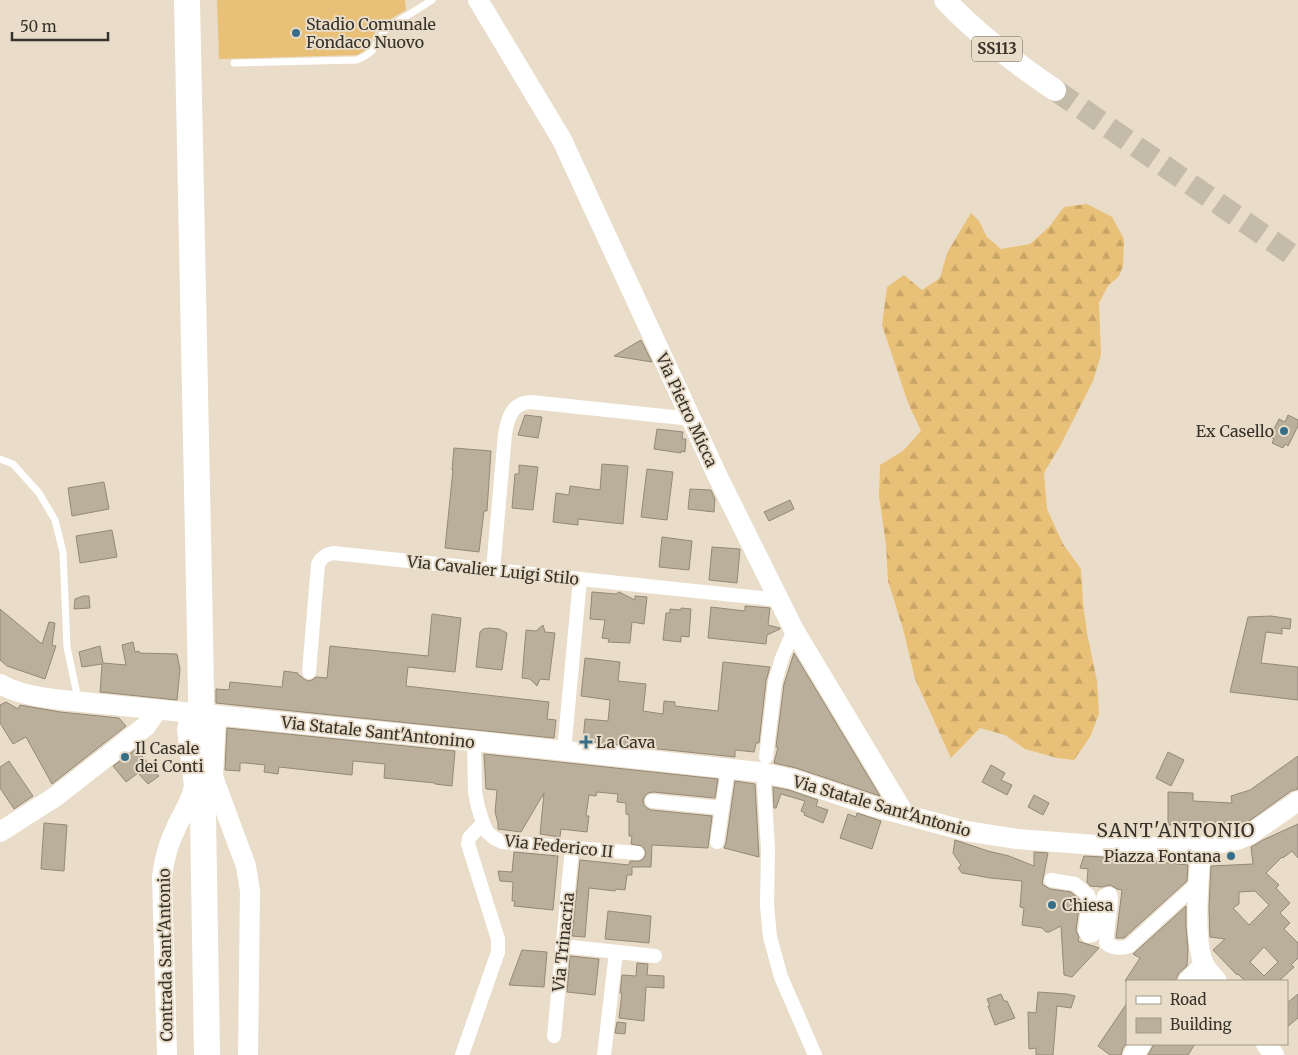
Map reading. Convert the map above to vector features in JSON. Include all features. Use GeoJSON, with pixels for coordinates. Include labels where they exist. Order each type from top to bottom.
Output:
{"type":"FeatureCollection","features":[{"type":"Feature","properties":{"kind":"highway"},"geometry":{"type":"LineString","coordinates":[[187,0],[205,803],[207,1055]]}},
{"type":"Feature","properties":{"kind":"main road","name":"SS113"},"geometry":{"type":"LineString","coordinates":[[945,0],[969,25],[999,51],[1055,90]]}},
{"type":"Feature","properties":{"kind":"street","name":"Via Pietro Micca"},"geometry":{"type":"LineString","coordinates":[[478,0],[562,140],[718,477],[794,630],[904,814]]}},
{"type":"Feature","properties":{"kind":"street"},"geometry":{"type":"LineString","coordinates":[[493,570],[507,421],[523,402],[692,419]]}},
{"type":"Feature","properties":{"kind":"street","name":"Via Cavalier Luigi Stilo"},"geometry":{"type":"LineString","coordinates":[[309,672],[316,571],[318,564],[327,554],[343,554],[780,600]]}},
{"type":"Feature","properties":{"kind":"street"},"geometry":{"type":"LineString","coordinates":[[564,751],[580,579]]}},
{"type":"Feature","properties":{"kind":"street"},"geometry":{"type":"LineString","coordinates":[[794,630],[782,658],[775,682],[765,772],[768,848],[767,905],[770,937],[781,978],[815,1055]]}},
{"type":"Feature","properties":{"kind":"street","name":"Via Statale Sant'Antonino"},"geometry":{"type":"LineString","coordinates":[[0,684],[25,694],[79,702],[765,772]]}},
{"type":"Feature","properties":{"kind":"street"},"geometry":{"type":"LineString","coordinates":[[0,832],[55,797],[146,726],[162,710],[188,737]]}},
{"type":"Feature","properties":{"kind":"street","name":"Contrada Sant'Antonio"},"geometry":{"type":"LineString","coordinates":[[195,714],[189,720],[188,737],[194,785],[246,866],[250,890],[248,1055]]}},
{"type":"Feature","properties":{"kind":"street","name":"Contrada Sant'Antonio"},"geometry":{"type":"LineString","coordinates":[[166,1055],[162,877],[164,859],[174,830],[205,803],[213,777],[216,716]]}},
{"type":"Feature","properties":{"kind":"street","name":"Via Federico II"},"geometry":{"type":"LineString","coordinates":[[474,742],[475,792],[483,823],[487,832],[494,838],[502,842],[637,853]]}},
{"type":"Feature","properties":{"kind":"street"},"geometry":{"type":"LineString","coordinates":[[717,842],[728,769]]}},
{"type":"Feature","properties":{"kind":"street","name":"Via Statale Sant'Antonio"},"geometry":{"type":"LineString","coordinates":[[765,772],[805,783],[857,801],[985,835],[1142,848],[1201,847]]}},
{"type":"Feature","properties":{"kind":"street"},"geometry":{"type":"LineString","coordinates":[[652,801],[722,808]]}},
{"type":"Feature","properties":{"kind":"street"},"geometry":{"type":"LineString","coordinates":[[1216,980],[1204,965],[1198,940],[1198,882],[1201,847],[1237,840],[1250,835],[1298,801]]}},
{"type":"Feature","properties":{"kind":"street"},"geometry":{"type":"LineString","coordinates":[[462,1055],[498,952],[498,939],[468,844],[469,838],[483,823]]}},
{"type":"Feature","properties":{"kind":"street","name":"Via Trinacria"},"geometry":{"type":"LineString","coordinates":[[554,1036],[572,848]]}},
{"type":"Feature","properties":{"kind":"street"},"geometry":{"type":"LineString","coordinates":[[1051,880],[1074,884],[1088,895],[1085,931],[1088,936],[1093,935],[1104,896],[1110,894],[1106,943],[1112,947],[1129,946],[1198,882]]}},
{"type":"Feature","properties":{"kind":"street"},"geometry":{"type":"LineString","coordinates":[[562,946],[655,956]]}},
{"type":"Feature","properties":{"kind":"street"},"geometry":{"type":"LineString","coordinates":[[604,1055],[616,952]]}},
{"type":"Feature","properties":{"kind":"street"},"geometry":{"type":"LineString","coordinates":[[1189,980],[1204,965]]}},
{"type":"Feature","properties":{"kind":"lane"},"geometry":{"type":"LineString","coordinates":[[234,64],[358,60],[372,52],[381,34],[386,29],[432,0]]}},
{"type":"Feature","properties":{"kind":"lane"},"geometry":{"type":"LineString","coordinates":[[0,459],[13,464],[39,493],[55,520],[63,552],[67,647],[79,702]]}},
{"type":"Feature","properties":{"kind":"green space","name":"Stadio Comunale Fondaco Nuovo"},"geometry":{"type":"Polygon","coordinates":[[[217,0],[405,0],[406,10],[379,28],[365,50],[357,55],[219,59],[217,0]]]}},
{"type":"Feature","properties":{"kind":"green space"},"geometry":{"type":"Polygon","coordinates":[[[1087,204],[1112,217],[1124,239],[1123,266],[1119,276],[1108,286],[1099,303],[1101,355],[1093,381],[1044,473],[1047,509],[1063,544],[1081,569],[1083,603],[1097,681],[1099,714],[1090,737],[1074,760],[1057,758],[1025,749],[1005,735],[980,728],[951,758],[915,679],[903,629],[888,581],[886,545],[879,496],[880,465],[903,451],[921,431],[908,403],[882,325],[887,287],[904,275],[922,290],[940,278],[947,253],[971,213],[979,221],[987,237],[1001,249],[1030,244],[1049,227],[1064,207],[1087,204]]]}},
{"type":"Feature","properties":{"kind":"building"},"geometry":{"type":"Polygon","coordinates":[[[641,340],[652,362],[614,356],[629,347],[641,340]]]}},
{"type":"Feature","properties":{"kind":"building"},"geometry":{"type":"Polygon","coordinates":[[[525,415],[542,417],[538,438],[518,435],[525,415]]]}},
{"type":"Feature","properties":{"kind":"building","name":"Ex Casello"},"geometry":{"type":"Polygon","coordinates":[[[1288,415],[1298,420],[1298,426],[1288,446],[1285,444],[1283,448],[1272,443],[1274,439],[1270,437],[1279,419],[1285,422],[1288,415]]]}},
{"type":"Feature","properties":{"kind":"building"},"geometry":{"type":"Polygon","coordinates":[[[657,429],[683,432],[682,439],[686,439],[685,452],[654,449],[657,429]]]}},
{"type":"Feature","properties":{"kind":"building"},"geometry":{"type":"Polygon","coordinates":[[[454,448],[491,451],[487,511],[484,511],[479,552],[445,548],[454,448]]]}},
{"type":"Feature","properties":{"kind":"building"},"geometry":{"type":"Polygon","coordinates":[[[602,464],[628,466],[623,524],[578,519],[578,525],[553,522],[556,493],[569,495],[570,486],[600,490],[602,464]]]}},
{"type":"Feature","properties":{"kind":"building"},"geometry":{"type":"Polygon","coordinates":[[[519,465],[538,467],[533,510],[512,508],[515,474],[519,474],[519,465]]]}},
{"type":"Feature","properties":{"kind":"building"},"geometry":{"type":"Polygon","coordinates":[[[647,469],[673,472],[667,520],[641,517],[647,469]]]}},
{"type":"Feature","properties":{"kind":"building"},"geometry":{"type":"Polygon","coordinates":[[[104,482],[109,509],[72,516],[68,488],[104,482]]]}},
{"type":"Feature","properties":{"kind":"building"},"geometry":{"type":"Polygon","coordinates":[[[690,489],[711,490],[715,499],[714,512],[688,509],[690,489]]]}},
{"type":"Feature","properties":{"kind":"building"},"geometry":{"type":"Polygon","coordinates":[[[790,500],[794,509],[769,521],[764,512],[790,500]]]}},
{"type":"Feature","properties":{"kind":"building"},"geometry":{"type":"Polygon","coordinates":[[[112,530],[117,557],[80,563],[76,536],[112,530]]]}},
{"type":"Feature","properties":{"kind":"building"},"geometry":{"type":"Polygon","coordinates":[[[662,537],[692,541],[689,570],[659,567],[662,537]]]}},
{"type":"Feature","properties":{"kind":"building"},"geometry":{"type":"Polygon","coordinates":[[[712,547],[740,549],[737,583],[709,580],[712,547]]]}},
{"type":"Feature","properties":{"kind":"building"},"geometry":{"type":"Polygon","coordinates":[[[592,592],[616,594],[619,592],[635,600],[635,596],[647,597],[644,624],[632,622],[630,643],[608,642],[609,639],[602,638],[605,620],[590,619],[592,592]]]}},
{"type":"Feature","properties":{"kind":"building"},"geometry":{"type":"Polygon","coordinates":[[[89,596],[90,608],[74,609],[75,599],[89,596]]]}},
{"type":"Feature","properties":{"kind":"building"},"geometry":{"type":"Polygon","coordinates":[[[745,606],[770,608],[768,625],[780,629],[767,635],[766,644],[708,638],[711,607],[745,611],[745,606]]]}},
{"type":"Feature","properties":{"kind":"building"},"geometry":{"type":"Polygon","coordinates":[[[681,608],[691,609],[689,637],[681,636],[681,642],[663,640],[666,613],[670,613],[670,609],[681,610],[681,608]]]}},
{"type":"Feature","properties":{"kind":"building"},"geometry":{"type":"Polygon","coordinates":[[[0,609],[42,644],[49,622],[55,623],[52,645],[56,646],[45,679],[7,666],[0,660],[0,609]]]}},
{"type":"Feature","properties":{"kind":"building"},"geometry":{"type":"Polygon","coordinates":[[[432,614],[461,618],[455,672],[408,667],[406,686],[549,702],[547,719],[556,720],[554,738],[216,703],[216,689],[229,690],[230,682],[282,687],[284,671],[298,673],[298,675],[308,681],[316,677],[327,678],[330,646],[428,656],[432,614]]]}},
{"type":"Feature","properties":{"kind":"building"},"geometry":{"type":"Polygon","coordinates":[[[1271,616],[1291,619],[1290,629],[1282,628],[1282,634],[1266,632],[1261,663],[1298,667],[1298,700],[1230,692],[1248,617],[1271,616]]]}},
{"type":"Feature","properties":{"kind":"building"},"geometry":{"type":"Polygon","coordinates":[[[543,625],[545,632],[555,633],[549,680],[540,679],[537,686],[530,679],[522,678],[526,630],[536,631],[543,625]]]}},
{"type":"Feature","properties":{"kind":"building"},"geometry":{"type":"Polygon","coordinates":[[[483,629],[499,629],[507,633],[502,670],[476,667],[480,632],[483,629]]]}},
{"type":"Feature","properties":{"kind":"building"},"geometry":{"type":"Polygon","coordinates":[[[133,642],[135,652],[177,654],[180,669],[177,700],[100,692],[102,664],[82,667],[79,652],[100,646],[103,663],[126,665],[122,645],[133,642]]]}},
{"type":"Feature","properties":{"kind":"building"},"geometry":{"type":"Polygon","coordinates":[[[794,653],[880,796],[796,768],[774,763],[778,747],[776,747],[784,684],[794,653]]]}},
{"type":"Feature","properties":{"kind":"building"},"geometry":{"type":"Polygon","coordinates":[[[585,658],[620,662],[618,681],[646,684],[643,711],[663,714],[664,701],[675,702],[675,706],[718,711],[723,662],[770,667],[766,681],[759,743],[756,743],[754,752],[735,750],[735,757],[583,741],[585,719],[608,721],[610,700],[581,696],[585,658]]]}},
{"type":"Feature","properties":{"kind":"building"},"geometry":{"type":"Polygon","coordinates":[[[6,702],[18,709],[20,705],[60,712],[119,718],[126,726],[52,784],[26,737],[13,744],[0,723],[0,705],[6,702]]]}},
{"type":"Feature","properties":{"kind":"building"},"geometry":{"type":"Polygon","coordinates":[[[227,728],[455,751],[452,786],[384,778],[385,764],[353,761],[352,775],[279,767],[278,774],[264,772],[265,765],[246,763],[240,763],[240,771],[225,770],[227,728]]]}},
{"type":"Feature","properties":{"kind":"building"},"geometry":{"type":"Polygon","coordinates":[[[136,749],[159,776],[148,784],[138,773],[126,782],[113,766],[136,749]]]}},
{"type":"Feature","properties":{"kind":"building"},"geometry":{"type":"Polygon","coordinates":[[[1168,752],[1184,760],[1171,786],[1156,778],[1168,752]]]}},
{"type":"Feature","properties":{"kind":"building"},"geometry":{"type":"Polygon","coordinates":[[[484,754],[718,779],[715,798],[653,792],[648,793],[643,800],[644,805],[651,810],[712,816],[708,848],[652,845],[651,867],[632,867],[632,875],[627,875],[625,890],[616,889],[615,891],[589,888],[585,937],[572,936],[580,860],[629,865],[630,861],[640,861],[644,858],[646,853],[642,846],[631,844],[632,836],[629,836],[629,815],[626,814],[626,803],[617,802],[618,794],[597,792],[596,796],[589,795],[586,816],[589,816],[587,832],[561,829],[560,837],[540,834],[544,793],[521,832],[498,829],[495,812],[497,790],[486,789],[484,754]]]}},
{"type":"Feature","properties":{"kind":"building"},"geometry":{"type":"Polygon","coordinates":[[[1298,756],[1298,789],[1291,791],[1245,824],[1168,825],[1168,792],[1193,793],[1193,801],[1232,803],[1231,796],[1250,790],[1298,756]]]}},
{"type":"Feature","properties":{"kind":"building"},"geometry":{"type":"Polygon","coordinates":[[[9,761],[33,796],[14,809],[0,788],[0,767],[9,761]]]}},
{"type":"Feature","properties":{"kind":"building"},"geometry":{"type":"Polygon","coordinates":[[[991,765],[1005,773],[1001,780],[1012,785],[1007,795],[982,782],[991,765]]]}},
{"type":"Feature","properties":{"kind":"building"},"geometry":{"type":"Polygon","coordinates":[[[735,781],[755,784],[759,857],[724,848],[735,781]]]}},
{"type":"Feature","properties":{"kind":"building"},"geometry":{"type":"Polygon","coordinates":[[[773,787],[789,790],[818,800],[816,806],[828,810],[823,823],[804,815],[805,813],[801,811],[805,801],[781,794],[776,808],[774,808],[773,787]]]}},
{"type":"Feature","properties":{"kind":"building"},"geometry":{"type":"Polygon","coordinates":[[[1034,795],[1049,803],[1043,815],[1028,807],[1034,795]]]}},
{"type":"Feature","properties":{"kind":"building"},"geometry":{"type":"Polygon","coordinates":[[[857,813],[881,821],[872,849],[840,838],[848,814],[856,817],[857,813]]]}},
{"type":"Feature","properties":{"kind":"building"},"geometry":{"type":"Polygon","coordinates":[[[44,823],[67,825],[64,871],[41,869],[44,823]]]}},
{"type":"Feature","properties":{"kind":"building"},"geometry":{"type":"Polygon","coordinates":[[[1298,824],[1298,858],[1292,851],[1282,857],[1266,873],[1279,885],[1276,888],[1290,903],[1280,913],[1290,923],[1284,929],[1298,943],[1298,958],[1291,965],[1294,967],[1280,980],[1244,980],[1213,950],[1225,939],[1210,937],[1211,866],[1253,864],[1251,847],[1298,824]],[[1255,891],[1239,892],[1239,904],[1233,908],[1249,925],[1269,905],[1255,891]],[[1264,947],[1250,962],[1264,976],[1278,962],[1264,947]]]}},
{"type":"Feature","properties":{"kind":"building"},"geometry":{"type":"Polygon","coordinates":[[[955,840],[1009,856],[1034,866],[1034,852],[1048,853],[1042,884],[1050,889],[1071,892],[1080,900],[1076,930],[1079,937],[1078,941],[1099,948],[1072,977],[1064,975],[1061,926],[1046,932],[1042,928],[1022,925],[1024,908],[1020,907],[1022,881],[962,873],[958,868],[961,865],[953,853],[955,840]]]}},
{"type":"Feature","properties":{"kind":"building"},"geometry":{"type":"Polygon","coordinates":[[[514,852],[558,856],[553,910],[514,906],[515,901],[512,901],[513,882],[500,881],[498,871],[512,872],[514,852]]]}},
{"type":"Feature","properties":{"kind":"building"},"geometry":{"type":"Polygon","coordinates":[[[1084,856],[1139,859],[1188,865],[1187,881],[1124,938],[1116,938],[1122,890],[1110,885],[1102,887],[1090,886],[1087,882],[1088,869],[1080,868],[1084,856]]]}},
{"type":"Feature","properties":{"kind":"building"},"geometry":{"type":"Polygon","coordinates":[[[1186,906],[1187,966],[1179,973],[1176,980],[1125,981],[1140,958],[1133,954],[1186,906]]]}},
{"type":"Feature","properties":{"kind":"building"},"geometry":{"type":"Polygon","coordinates":[[[608,911],[651,916],[649,943],[605,939],[608,911]]]}},
{"type":"Feature","properties":{"kind":"building"},"geometry":{"type":"Polygon","coordinates":[[[522,950],[547,952],[544,987],[509,985],[522,950]]]}},
{"type":"Feature","properties":{"kind":"building"},"geometry":{"type":"Polygon","coordinates":[[[570,956],[599,959],[595,995],[567,992],[570,956]]]}},
{"type":"Feature","properties":{"kind":"building"},"geometry":{"type":"Polygon","coordinates":[[[637,963],[648,964],[647,975],[664,976],[664,988],[646,987],[644,1021],[619,1018],[622,975],[636,976],[637,963]]]}},
{"type":"Feature","properties":{"kind":"building"},"geometry":{"type":"Polygon","coordinates":[[[1038,992],[1075,996],[1071,1008],[1057,1006],[1053,1055],[1036,1055],[1036,1048],[1029,1049],[1028,1012],[1036,1013],[1038,992]]]}},
{"type":"Feature","properties":{"kind":"building"},"geometry":{"type":"Polygon","coordinates":[[[1001,994],[1004,1001],[1007,1001],[1015,1018],[995,1025],[987,999],[1001,994]]]}},
{"type":"Feature","properties":{"kind":"building"},"geometry":{"type":"Polygon","coordinates":[[[1298,994],[1298,1018],[1288,1026],[1288,1002],[1298,994]]]}},
{"type":"Feature","properties":{"kind":"building"},"geometry":{"type":"Polygon","coordinates":[[[1126,1004],[1126,1044],[1121,1055],[1110,1055],[1098,1046],[1126,1004]]]}},
{"type":"Feature","properties":{"kind":"building"},"geometry":{"type":"Polygon","coordinates":[[[617,1022],[626,1023],[625,1034],[615,1033],[617,1022]]]}},
{"type":"Feature","properties":{"kind":"building"},"geometry":{"type":"Polygon","coordinates":[[[1153,1045],[1194,1045],[1188,1055],[1148,1055],[1153,1045]]]}},
{"type":"Feature","properties":{"kind":"tunnel"},"geometry":{"type":"LineString","coordinates":[[1055,90],[1298,259]]}},
{"type":"Feature","properties":{"kind":"place","name":"Stadio Comunale Fondaco Nuovo"},"geometry":{"type":"Point","coordinates":[296,33]}},
{"type":"Feature","properties":{"kind":"place","name":"Ex Casello"},"geometry":{"type":"Point","coordinates":[1284,431]}},
{"type":"Feature","properties":{"kind":"place","name":"La Cava"},"geometry":{"type":"Point","coordinates":[586,742]}},
{"type":"Feature","properties":{"kind":"place","name":"Il Casale dei Conti"},"geometry":{"type":"Point","coordinates":[125,757]}},
{"type":"Feature","properties":{"kind":"place","name":"Piazza Fontana"},"geometry":{"type":"Point","coordinates":[1231,856]}},
{"type":"Feature","properties":{"kind":"place","name":"Chiesa"},"geometry":{"type":"Point","coordinates":[1052,905]}},
{"type":"Feature","properties":{"kind":"district","name":"SANT'ANTONIO"},"geometry":{"type":"Point","coordinates":[1176,830]}}]}
